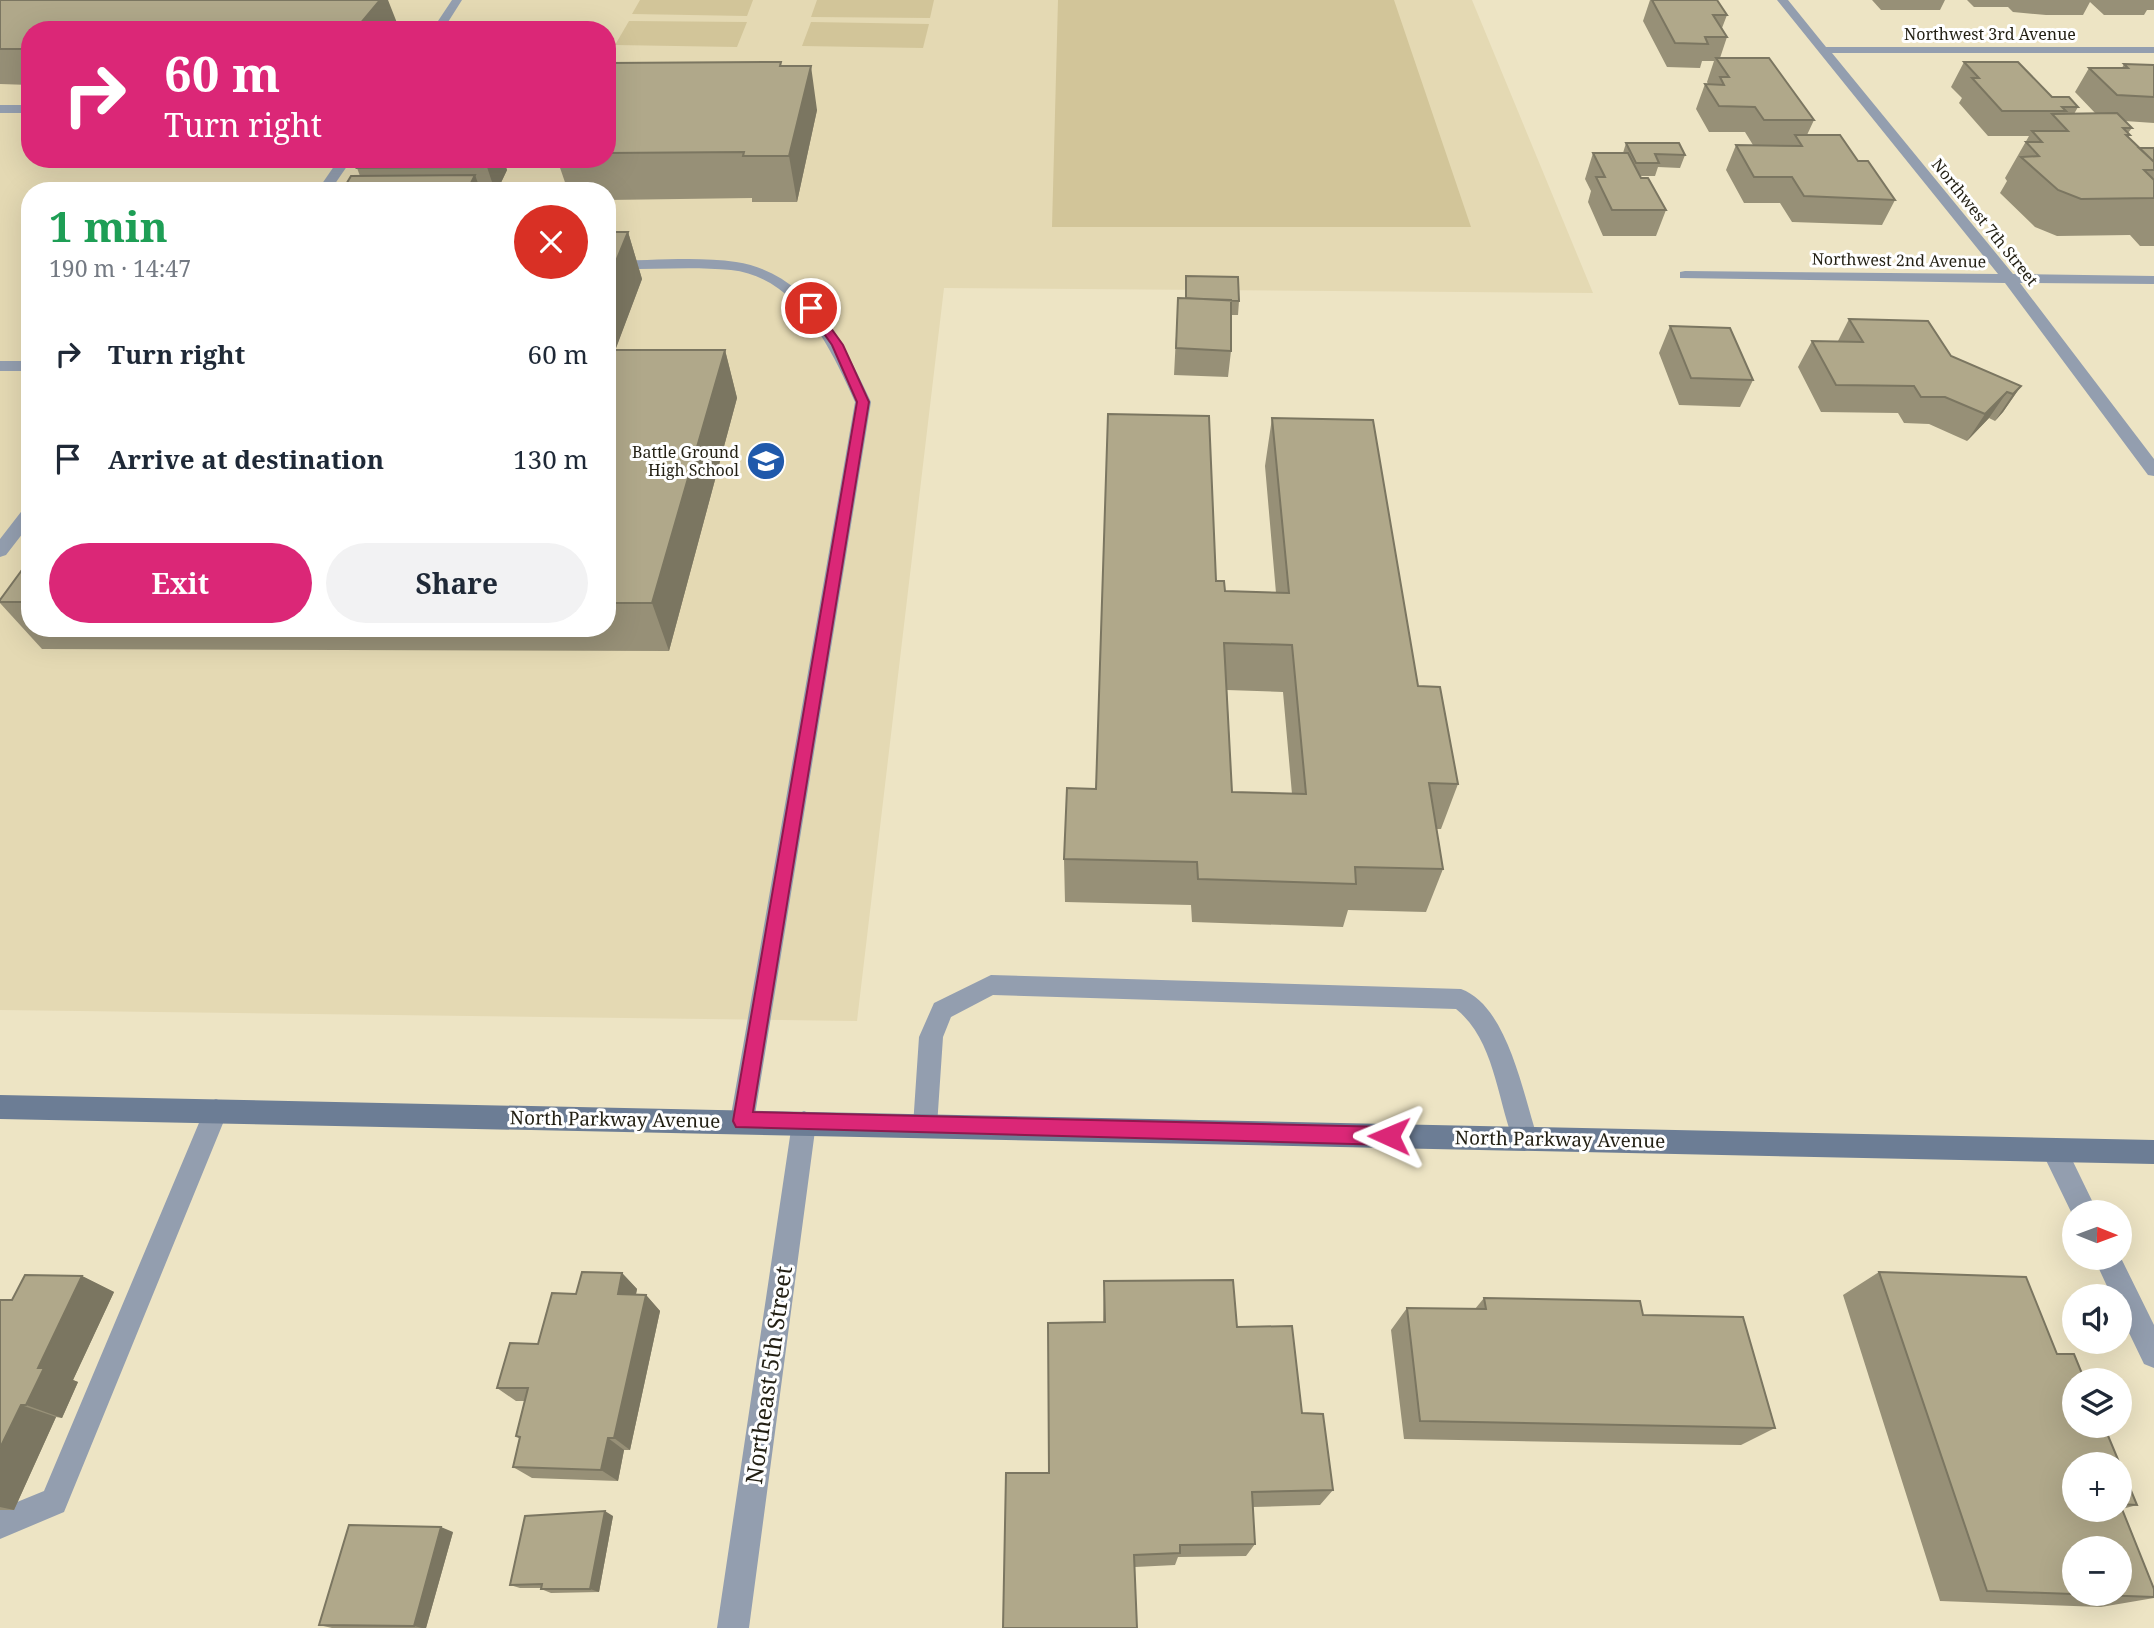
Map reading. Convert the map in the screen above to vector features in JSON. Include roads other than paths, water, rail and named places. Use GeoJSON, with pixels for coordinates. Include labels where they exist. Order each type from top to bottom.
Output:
{"type":"FeatureCollection","features":[{"type":"Feature","properties":{"kind":"street"},"geometry":{"type":"LineString","coordinates":[[442,21],[457,0]]}},
{"type":"Feature","properties":{"kind":"street","name":"Northwest 7th Street"},"geometry":{"type":"LineString","coordinates":[[1782,0],[2009,278],[2154,471]]}},
{"type":"Feature","properties":{"kind":"street","name":"Northwest 3rd Avenue"},"geometry":{"type":"LineString","coordinates":[[1825,50],[2154,50]]}},
{"type":"Feature","properties":{"kind":"street"},"geometry":{"type":"LineString","coordinates":[[0,109],[21,109]]}},
{"type":"Feature","properties":{"kind":"street"},"geometry":{"type":"LineString","coordinates":[[616,265],[735,266],[754,271],[811,308],[838,345],[863,402],[742,1121]]}},
{"type":"Feature","properties":{"kind":"street","name":"Northwest 2nd Avenue"},"geometry":{"type":"LineString","coordinates":[[1685,275],[2154,280]]}},
{"type":"Feature","properties":{"kind":"street"},"geometry":{"type":"LineString","coordinates":[[0,366],[21,366]]}},
{"type":"Feature","properties":{"kind":"street"},"geometry":{"type":"LineString","coordinates":[[0,551],[21,524]]}},
{"type":"Feature","properties":{"kind":"street"},"geometry":{"type":"LineString","coordinates":[[925,1126],[931,1037],[942,1010],[991,985],[1461,999],[1480,1014],[1492,1036],[1525,1139]]}},
{"type":"Feature","properties":{"kind":"street","name":"North Parkway Avenue"},"geometry":{"type":"LineString","coordinates":[[0,1107],[2154,1152]]}},
{"type":"Feature","properties":{"kind":"street"},"geometry":{"type":"LineString","coordinates":[[0,1524],[54,1502],[216,1111]]}},
{"type":"Feature","properties":{"kind":"street","name":"Northeast 5th Street"},"geometry":{"type":"LineString","coordinates":[[733,1628],[804,1123]]}},
{"type":"Feature","properties":{"kind":"street"},"geometry":{"type":"LineString","coordinates":[[2054,1150],[2079,1200]]}},
{"type":"Feature","properties":{"kind":"street"},"geometry":{"type":"LineString","coordinates":[[2113,1270],[2154,1354]]}},
{"type":"Feature","properties":{"kind":"place","name":"Battle Ground High School"},"geometry":{"type":"Point","coordinates":[766,461]}}]}
